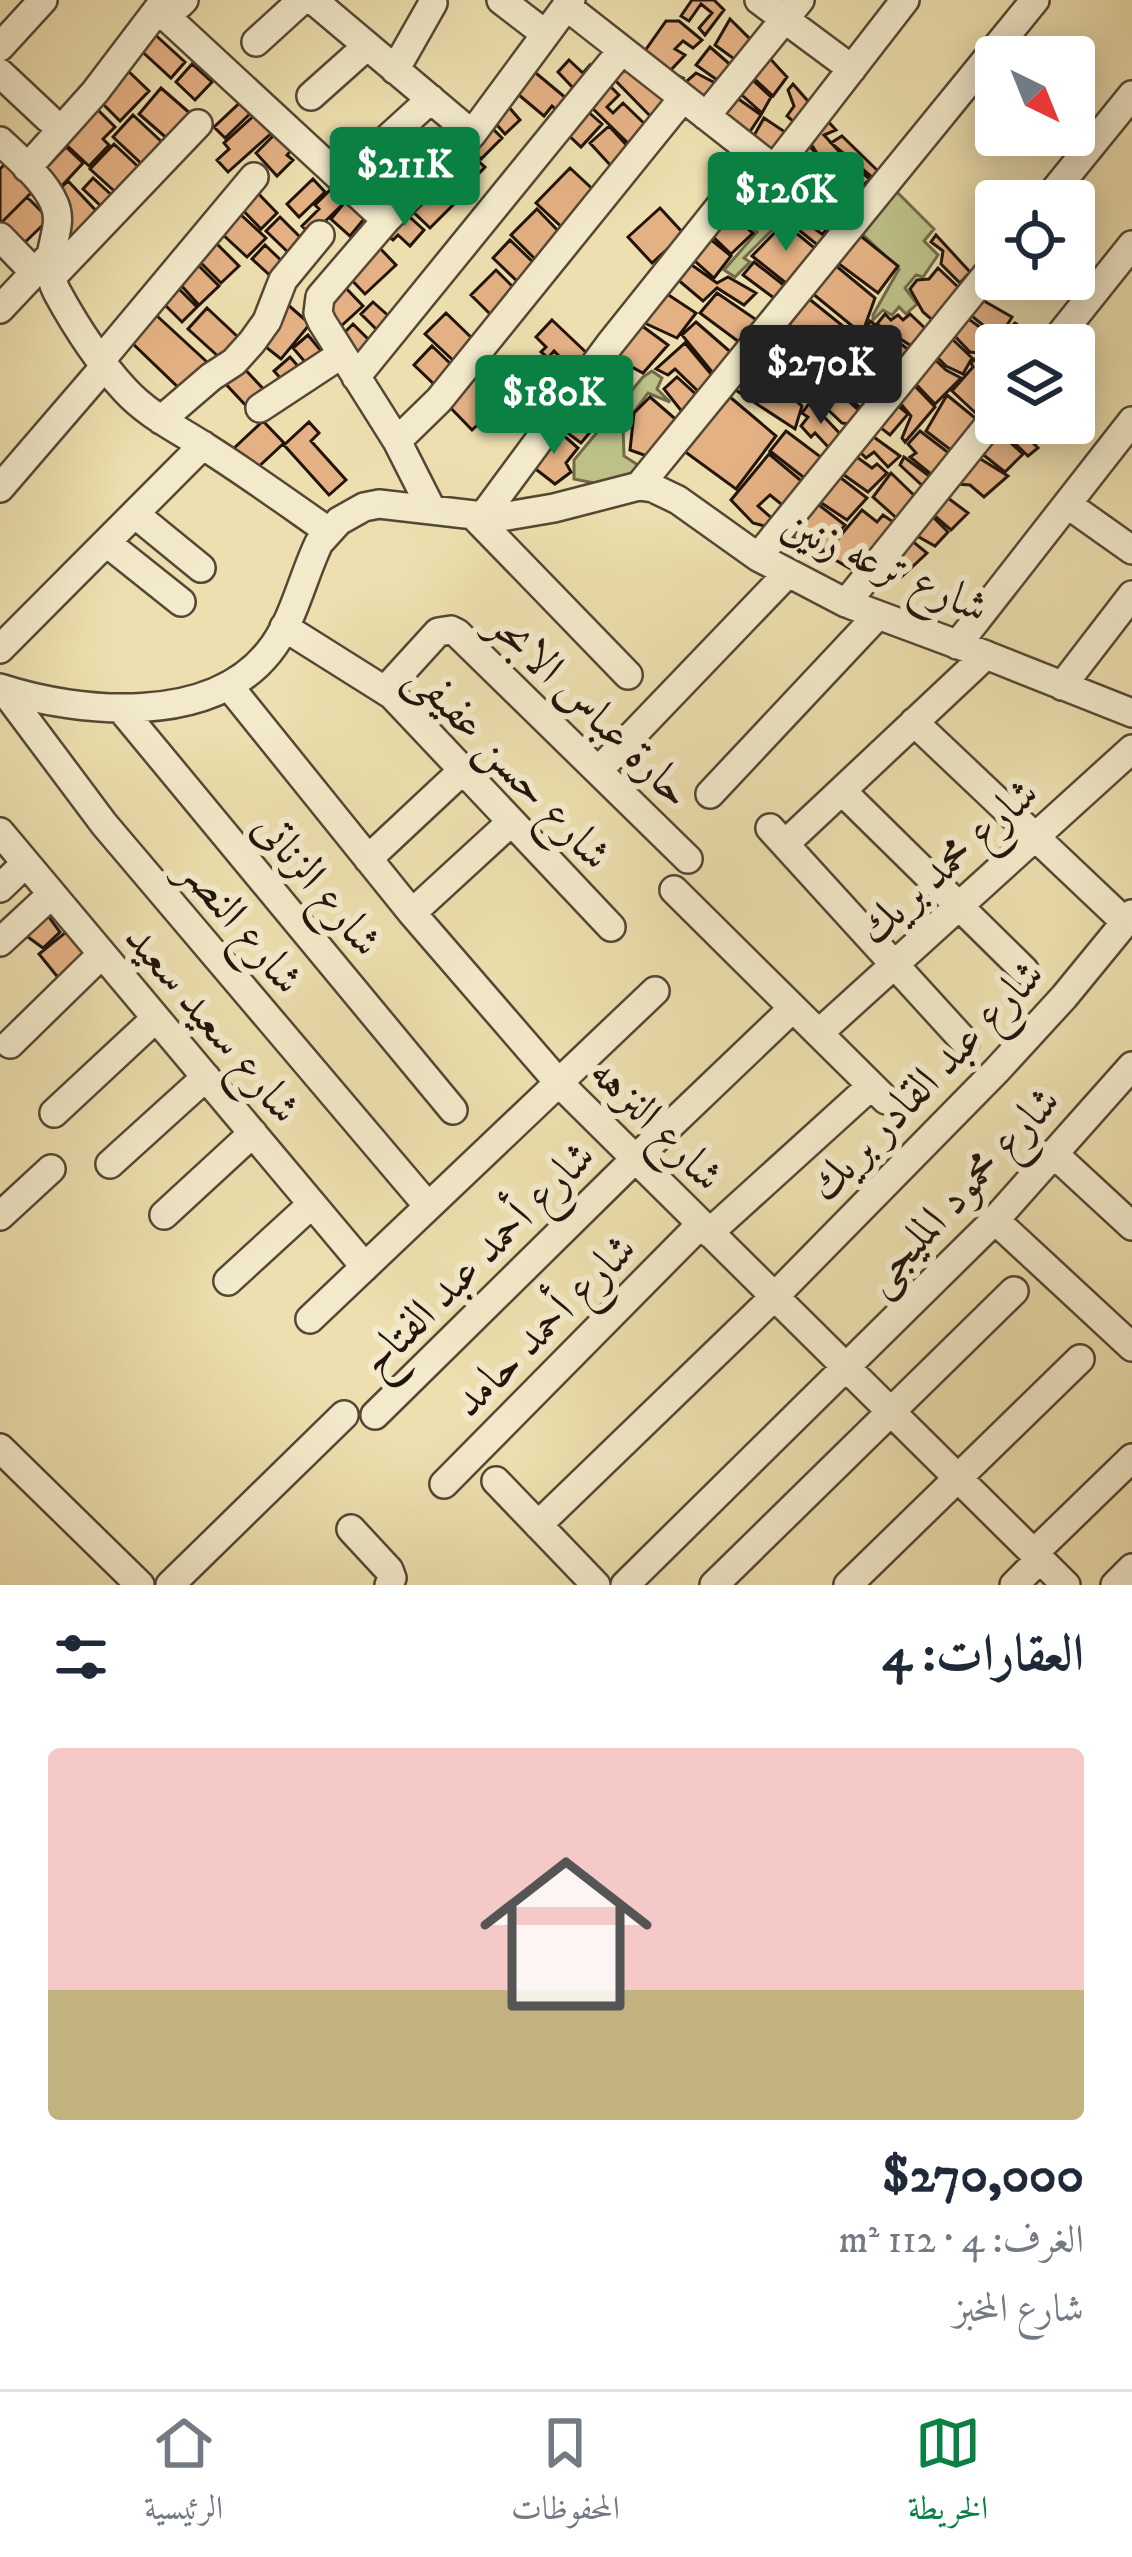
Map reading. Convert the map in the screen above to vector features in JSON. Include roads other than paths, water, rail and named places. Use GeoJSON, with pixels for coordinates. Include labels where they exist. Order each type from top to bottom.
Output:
{"type":"FeatureCollection","features":[{"type":"Feature","properties":{"kind":"street"},"geometry":{"type":"LineString","coordinates":[[0,47],[44,0]]}},
{"type":"Feature","properties":{"kind":"street"},"geometry":{"type":"LineString","coordinates":[[256,42],[302,0]]}},
{"type":"Feature","properties":{"kind":"street"},"geometry":{"type":"LineString","coordinates":[[313,0],[340,9],[367,46],[472,134]]}},
{"type":"Feature","properties":{"kind":"street"},"geometry":{"type":"LineString","coordinates":[[500,0],[544,33]]}},
{"type":"Feature","properties":{"kind":"street"},"geometry":{"type":"LineString","coordinates":[[759,0],[792,9],[852,69]]}},
{"type":"Feature","properties":{"kind":"street"},"geometry":{"type":"LineString","coordinates":[[478,515],[610,344],[738,199],[774,170],[905,0]]}},
{"type":"Feature","properties":{"kind":"street"},"geometry":{"type":"LineString","coordinates":[[2,688],[121,710],[212,693],[261,661],[284,627],[328,531],[351,513],[379,504],[478,515],[554,508],[639,486],[1035,0]]}},
{"type":"Feature","properties":{"kind":"street"},"geometry":{"type":"LineString","coordinates":[[395,70],[433,3]]}},
{"type":"Feature","properties":{"kind":"street"},"geometry":{"type":"LineString","coordinates":[[432,510],[397,441],[322,322],[317,304],[386,220],[472,134],[568,3],[774,170]]}},
{"type":"Feature","properties":{"kind":"street"},"geometry":{"type":"LineString","coordinates":[[27,168],[171,5],[386,220]]}},
{"type":"Feature","properties":{"kind":"street"},"geometry":{"type":"LineString","coordinates":[[706,116],[792,9]]}},
{"type":"Feature","properties":{"kind":"street"},"geometry":{"type":"LineString","coordinates":[[311,96],[367,46]]}},
{"type":"Feature","properties":{"kind":"street"},"geometry":{"type":"LineString","coordinates":[[260,408],[349,365],[622,50]]}},
{"type":"Feature","properties":{"kind":"street"},"geometry":{"type":"LineString","coordinates":[[0,73],[49,119]]}},
{"type":"Feature","properties":{"kind":"street"},"geometry":{"type":"LineString","coordinates":[[1063,180],[1132,95]]}},
{"type":"Feature","properties":{"kind":"street"},"geometry":{"type":"LineString","coordinates":[[397,441],[439,400],[683,98]]}},
{"type":"Feature","properties":{"kind":"street"},"geometry":{"type":"LineString","coordinates":[[374,150],[430,99]]}},
{"type":"Feature","properties":{"kind":"street"},"geometry":{"type":"LineString","coordinates":[[0,309],[198,124]]}},
{"type":"Feature","properties":{"kind":"street"},"geometry":{"type":"LineString","coordinates":[[0,141],[56,204],[57,226],[45,269]]}},
{"type":"Feature","properties":{"kind":"street"},"geometry":{"type":"LineString","coordinates":[[0,488],[254,177]]}},
{"type":"Feature","properties":{"kind":"street"},"geometry":{"type":"LineString","coordinates":[[160,420],[234,362],[252,342],[267,321],[283,280],[320,235]]}},
{"type":"Feature","properties":{"kind":"street"},"geometry":{"type":"LineString","coordinates":[[0,237],[45,269],[125,390],[160,420],[328,531]]}},
{"type":"Feature","properties":{"kind":"street"},"geometry":{"type":"LineString","coordinates":[[1069,324],[1132,245]]}},
{"type":"Feature","properties":{"kind":"street"},"geometry":{"type":"LineString","coordinates":[[758,557],[975,289]]}},
{"type":"Feature","properties":{"kind":"street"},"geometry":{"type":"LineString","coordinates":[[957,645],[1130,428]]}},
{"type":"Feature","properties":{"kind":"street"},"geometry":{"type":"LineString","coordinates":[[846,603],[975,442]]}},
{"type":"Feature","properties":{"kind":"street"},"geometry":{"type":"LineString","coordinates":[[0,649],[203,445]]}},
{"type":"Feature","properties":{"kind":"street","name":"شارع ترعه زنين"},"geometry":{"type":"LineString","coordinates":[[639,486],[667,492],[758,557],[846,603],[1132,713]]}},
{"type":"Feature","properties":{"kind":"street"},"geometry":{"type":"LineString","coordinates":[[1067,504],[1132,550]]}},
{"type":"Feature","properties":{"kind":"street"},"geometry":{"type":"LineString","coordinates":[[135,514],[201,568]]}},
{"type":"Feature","properties":{"kind":"street"},"geometry":{"type":"LineString","coordinates":[[478,515],[628,675]]}},
{"type":"Feature","properties":{"kind":"street"},"geometry":{"type":"LineString","coordinates":[[107,543],[181,602]]}},
{"type":"Feature","properties":{"kind":"street"},"geometry":{"type":"LineString","coordinates":[[598,771],[788,573]]}},
{"type":"Feature","properties":{"kind":"street"},"geometry":{"type":"LineString","coordinates":[[1062,686],[1132,595]]}},
{"type":"Feature","properties":{"kind":"street"},"geometry":{"type":"LineString","coordinates":[[710,794],[878,615]]}},
{"type":"Feature","properties":{"kind":"street","name":"شارع حسن عفيفى"},"geometry":{"type":"LineString","coordinates":[[284,627],[386,689],[610,927]]}},
{"type":"Feature","properties":{"kind":"street","name":"حارة عباس الابحر"},"geometry":{"type":"LineString","coordinates":[[386,689],[438,632],[451,630],[688,859]]}},
{"type":"Feature","properties":{"kind":"street"},"geometry":{"type":"LineString","coordinates":[[965,1042],[777,836],[842,790],[986,655]]}},
{"type":"Feature","properties":{"kind":"street","name":"شارع النزهه"},"geometry":{"type":"LineString","coordinates":[[229,686],[412,913],[559,1084],[1066,1585]]}},
{"type":"Feature","properties":{"kind":"street","name":"شارع النصر"},"geometry":{"type":"LineString","coordinates":[[2,688],[104,824],[428,1206]]}},
{"type":"Feature","properties":{"kind":"street","name":"شارع الزناتى"},"geometry":{"type":"LineString","coordinates":[[121,710],[453,1109]]}},
{"type":"Feature","properties":{"kind":"street"},"geometry":{"type":"LineString","coordinates":[[914,722],[1128,918]]}},
{"type":"Feature","properties":{"kind":"street","name":"شارع محمد بريك"},"geometry":{"type":"LineString","coordinates":[[819,1033],[1132,749]]}},
{"type":"Feature","properties":{"kind":"street"},"geometry":{"type":"LineString","coordinates":[[368,859],[462,772]]}},
{"type":"Feature","properties":{"kind":"street"},"geometry":{"type":"LineString","coordinates":[[842,790],[1024,970]]}},
{"type":"Feature","properties":{"kind":"street"},"geometry":{"type":"LineString","coordinates":[[412,913],[511,823]]}},
{"type":"Feature","properties":{"kind":"street","name":"شارع سعيد سعيد"},"geometry":{"type":"LineString","coordinates":[[0,832],[364,1267]]}},
{"type":"Feature","properties":{"kind":"street"},"geometry":{"type":"LineString","coordinates":[[0,887],[26,863]]}},
{"type":"Feature","properties":{"kind":"street"},"geometry":{"type":"LineString","coordinates":[[674,890],[819,1033]]}},
{"type":"Feature","properties":{"kind":"street"},"geometry":{"type":"LineString","coordinates":[[0,942],[52,894]]}},
{"type":"Feature","properties":{"kind":"street","name":"شارع عبد القادر بريك"},"geometry":{"type":"LineString","coordinates":[[538,1525],[774,1297],[997,1070],[1128,918]]}},
{"type":"Feature","properties":{"kind":"street"},"geometry":{"type":"LineString","coordinates":[[10,1044],[102,954]]}},
{"type":"Feature","properties":{"kind":"street"},"geometry":{"type":"LineString","coordinates":[[310,1319],[655,991]]}},
{"type":"Feature","properties":{"kind":"street","name":"شارع أحمد عبد الفتاح"},"geometry":{"type":"LineString","coordinates":[[375,1415],[793,1008]]}},
{"type":"Feature","properties":{"kind":"street"},"geometry":{"type":"LineString","coordinates":[[53,1113],[156,1018]]}},
{"type":"Feature","properties":{"kind":"street","name":"شارع أحمد حامد"},"geometry":{"type":"LineString","coordinates":[[444,1484],[705,1228],[879,1093],[819,1033]]}},
{"type":"Feature","properties":{"kind":"street","name":"شارع محمود المليجى"},"geometry":{"type":"LineString","coordinates":[[625,1585],[847,1369],[1054,1154],[1122,1096],[1132,1066]]}},
{"type":"Feature","properties":{"kind":"street"},"geometry":{"type":"LineString","coordinates":[[110,1164],[206,1077]]}},
{"type":"Feature","properties":{"kind":"street"},"geometry":{"type":"LineString","coordinates":[[164,1215],[253,1133]]}},
{"type":"Feature","properties":{"kind":"street"},"geometry":{"type":"LineString","coordinates":[[1054,1154],[1132,1226]]}},
{"type":"Feature","properties":{"kind":"street"},"geometry":{"type":"LineString","coordinates":[[0,1216],[51,1168]]}},
{"type":"Feature","properties":{"kind":"street"},"geometry":{"type":"LineString","coordinates":[[228,1281],[312,1204]]}},
{"type":"Feature","properties":{"kind":"street"},"geometry":{"type":"LineString","coordinates":[[995,1220],[1132,1347]]}},
{"type":"Feature","properties":{"kind":"street"},"geometry":{"type":"LineString","coordinates":[[714,1585],[1014,1291]]}},
{"type":"Feature","properties":{"kind":"street"},"geometry":{"type":"LineString","coordinates":[[848,1585],[1080,1359]]}},
{"type":"Feature","properties":{"kind":"street"},"geometry":{"type":"LineString","coordinates":[[170,1585],[344,1415]]}},
{"type":"Feature","properties":{"kind":"street"},"geometry":{"type":"LineString","coordinates":[[0,1448],[140,1585]]}},
{"type":"Feature","properties":{"kind":"street"},"geometry":{"type":"LineString","coordinates":[[1014,1585],[1132,1458]]}},
{"type":"Feature","properties":{"kind":"street"},"geometry":{"type":"LineString","coordinates":[[496,1481],[596,1585]]}},
{"type":"Feature","properties":{"kind":"street"},"geometry":{"type":"LineString","coordinates":[[351,1529],[389,1570],[388,1585]]}},
{"type":"Feature","properties":{"kind":"street"},"geometry":{"type":"LineString","coordinates":[[1115,1585],[1132,1568]]}}]}
